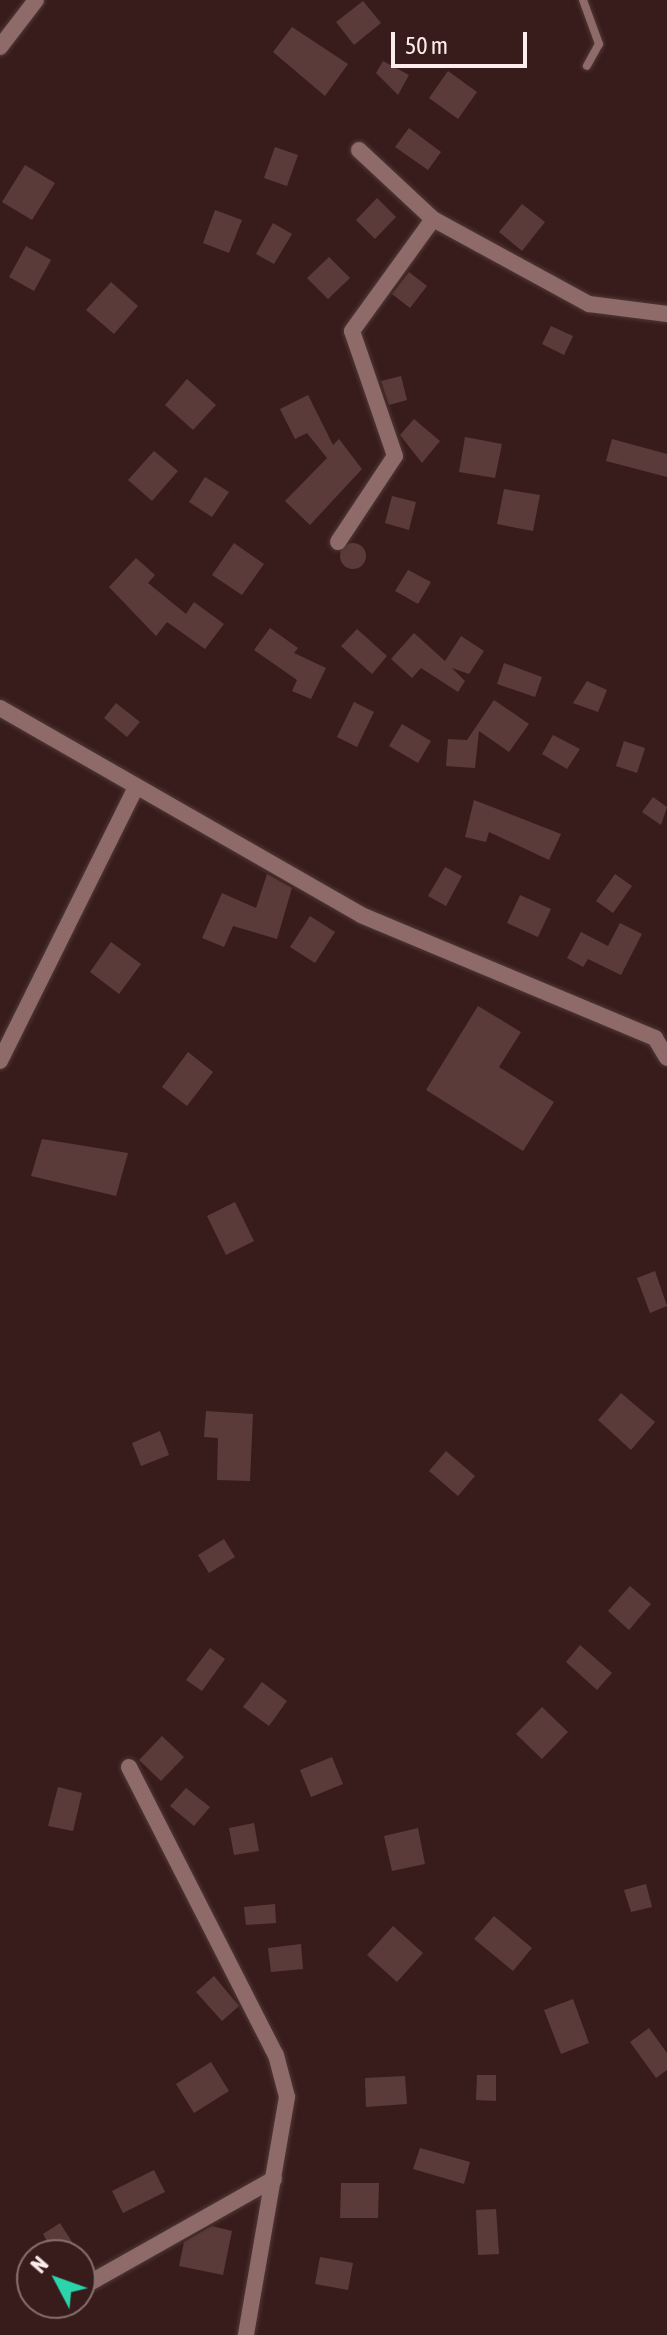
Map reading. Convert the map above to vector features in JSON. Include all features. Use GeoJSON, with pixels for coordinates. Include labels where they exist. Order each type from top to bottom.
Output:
{"type":"FeatureCollection","features":[{"type":"Feature","properties":{"kind":"street"},"geometry":{"type":"LineString","coordinates":[[0,47],[36,0]]}},
{"type":"Feature","properties":{"kind":"street"},"geometry":{"type":"LineString","coordinates":[[359,150],[433,219],[589,304],[667,314]]}},
{"type":"Feature","properties":{"kind":"street"},"geometry":{"type":"LineString","coordinates":[[338,542],[395,456],[352,331],[433,219]]}},
{"type":"Feature","properties":{"kind":"street"},"geometry":{"type":"LineString","coordinates":[[0,708],[135,789],[361,915],[655,1038],[667,1058]]}},
{"type":"Feature","properties":{"kind":"street"},"geometry":{"type":"LineString","coordinates":[[0,1061],[135,789]]}},
{"type":"Feature","properties":{"kind":"street"},"geometry":{"type":"LineString","coordinates":[[129,1767],[276,2055],[287,2097],[246,2335]]}},
{"type":"Feature","properties":{"kind":"street"},"geometry":{"type":"LineString","coordinates":[[96,2279],[274,2179]]}},
{"type":"Feature","properties":{"kind":"lane"},"geometry":{"type":"LineString","coordinates":[[583,0],[599,44],[587,66]]}},
{"type":"Feature","properties":{"kind":"building"},"geometry":{"type":"Polygon","coordinates":[[[363,1],[381,23],[354,45],[336,22],[363,1]]]}},
{"type":"Feature","properties":{"kind":"building"},"geometry":{"type":"Polygon","coordinates":[[[292,27],[348,64],[325,96],[273,52],[292,27]]]}},
{"type":"Feature","properties":{"kind":"building"},"geometry":{"type":"Polygon","coordinates":[[[383,61],[409,75],[398,95],[376,73],[383,61]]]}},
{"type":"Feature","properties":{"kind":"building"},"geometry":{"type":"Polygon","coordinates":[[[448,71],[477,92],[458,119],[429,98],[448,71]]]}},
{"type":"Feature","properties":{"kind":"building"},"geometry":{"type":"Polygon","coordinates":[[[409,128],[441,152],[428,170],[395,147],[409,128]]]}},
{"type":"Feature","properties":{"kind":"building"},"geometry":{"type":"Polygon","coordinates":[[[275,147],[298,155],[287,186],[264,178],[275,147]]]}},
{"type":"Feature","properties":{"kind":"building"},"geometry":{"type":"Polygon","coordinates":[[[25,165],[55,183],[32,220],[2,202],[25,165]]]}},
{"type":"Feature","properties":{"kind":"building"},"geometry":{"type":"Polygon","coordinates":[[[377,198],[396,217],[375,239],[356,220],[377,198]]]}},
{"type":"Feature","properties":{"kind":"building"},"geometry":{"type":"Polygon","coordinates":[[[522,204],[545,222],[522,251],[499,232],[522,204]]]}},
{"type":"Feature","properties":{"kind":"building"},"geometry":{"type":"Polygon","coordinates":[[[215,210],[242,220],[229,253],[203,243],[215,210]]]}},
{"type":"Feature","properties":{"kind":"building"},"geometry":{"type":"Polygon","coordinates":[[[273,223],[292,234],[274,264],[256,254],[273,223]]]}},
{"type":"Feature","properties":{"kind":"building"},"geometry":{"type":"Polygon","coordinates":[[[26,246],[51,260],[34,291],[9,277],[26,246]]]}},
{"type":"Feature","properties":{"kind":"building"},"geometry":{"type":"Polygon","coordinates":[[[329,257],[350,278],[328,299],[307,278],[329,257]]]}},
{"type":"Feature","properties":{"kind":"building"},"geometry":{"type":"Polygon","coordinates":[[[409,272],[427,286],[410,308],[392,294],[409,272]]]}},
{"type":"Feature","properties":{"kind":"building"},"geometry":{"type":"Polygon","coordinates":[[[111,282],[138,306],[114,334],[86,310],[111,282]]]}},
{"type":"Feature","properties":{"kind":"building"},"geometry":{"type":"Polygon","coordinates":[[[551,326],[573,336],[564,355],[542,344],[551,326]]]}},
{"type":"Feature","properties":{"kind":"building"},"geometry":{"type":"Polygon","coordinates":[[[401,376],[407,400],[389,405],[381,381],[401,376]]]}},
{"type":"Feature","properties":{"kind":"building"},"geometry":{"type":"Polygon","coordinates":[[[187,379],[216,405],[193,430],[165,405],[187,379]]]}},
{"type":"Feature","properties":{"kind":"building"},"geometry":{"type":"Polygon","coordinates":[[[308,395],[333,445],[339,439],[362,469],[310,525],[285,501],[327,458],[307,433],[295,439],[280,409],[308,395]]]}},
{"type":"Feature","properties":{"kind":"building"},"geometry":{"type":"Polygon","coordinates":[[[414,419],[440,441],[422,463],[400,435],[414,419]]]}},
{"type":"Feature","properties":{"kind":"building"},"geometry":{"type":"Polygon","coordinates":[[[465,437],[502,444],[495,478],[459,472],[465,437]]]}},
{"type":"Feature","properties":{"kind":"building"},"geometry":{"type":"Polygon","coordinates":[[[612,439],[667,454],[667,477],[606,461],[612,439]]]}},
{"type":"Feature","properties":{"kind":"building"},"geometry":{"type":"Polygon","coordinates":[[[154,451],[178,471],[152,501],[128,480],[154,451]]]}},
{"type":"Feature","properties":{"kind":"building"},"geometry":{"type":"Polygon","coordinates":[[[205,477],[229,492],[212,517],[189,502],[205,477]]]}},
{"type":"Feature","properties":{"kind":"building"},"geometry":{"type":"Polygon","coordinates":[[[504,489],[540,495],[533,531],[497,524],[504,489]]]}},
{"type":"Feature","properties":{"kind":"building"},"geometry":{"type":"Polygon","coordinates":[[[392,496],[416,502],[409,530],[385,523],[392,496]]]}},
{"type":"Feature","properties":{"kind":"building"},"geometry":{"type":"Polygon","coordinates":[[[234,543],[264,564],[242,595],[212,575],[234,543]]]}},
{"type":"Feature","properties":{"kind":"building"},"geometry":{"type":"Polygon","coordinates":[[[353,543],[362,547],[366,556],[362,565],[353,569],[344,565],[340,556],[344,547],[353,543]]]}},
{"type":"Feature","properties":{"kind":"building"},"geometry":{"type":"Polygon","coordinates":[[[136,558],[155,575],[148,583],[186,614],[194,602],[224,624],[205,649],[167,622],[156,636],[109,587],[136,558]]]}},
{"type":"Feature","properties":{"kind":"building"},"geometry":{"type":"Polygon","coordinates":[[[408,570],[431,582],[418,604],[395,591],[408,570]]]}},
{"type":"Feature","properties":{"kind":"building"},"geometry":{"type":"Polygon","coordinates":[[[270,628],[298,648],[294,653],[326,668],[311,699],[292,691],[297,680],[254,650],[270,628]]]}},
{"type":"Feature","properties":{"kind":"building"},"geometry":{"type":"Polygon","coordinates":[[[357,629],[387,656],[372,674],[341,646],[357,629]]]}},
{"type":"Feature","properties":{"kind":"building"},"geometry":{"type":"Polygon","coordinates":[[[414,633],[445,661],[461,636],[484,651],[469,674],[452,668],[465,681],[458,692],[421,668],[412,678],[391,659],[414,633]]]}},
{"type":"Feature","properties":{"kind":"building"},"geometry":{"type":"Polygon","coordinates":[[[504,663],[542,677],[535,697],[497,684],[504,663]]]}},
{"type":"Feature","properties":{"kind":"building"},"geometry":{"type":"Polygon","coordinates":[[[587,681],[607,690],[598,712],[573,703],[587,681]]]}},
{"type":"Feature","properties":{"kind":"building"},"geometry":{"type":"Polygon","coordinates":[[[494,700],[529,724],[509,752],[479,731],[475,768],[446,766],[448,739],[467,740],[494,700]]]}},
{"type":"Feature","properties":{"kind":"building"},"geometry":{"type":"Polygon","coordinates":[[[354,702],[374,712],[357,747],[337,737],[354,702]]]}},
{"type":"Feature","properties":{"kind":"building"},"geometry":{"type":"Polygon","coordinates":[[[116,703],[140,722],[127,737],[104,718],[116,703]]]}},
{"type":"Feature","properties":{"kind":"building"},"geometry":{"type":"Polygon","coordinates":[[[402,724],[431,741],[418,763],[389,746],[402,724]]]}},
{"type":"Feature","properties":{"kind":"building"},"geometry":{"type":"Polygon","coordinates":[[[553,735],[580,749],[567,769],[542,754],[553,735]]]}},
{"type":"Feature","properties":{"kind":"building"},"geometry":{"type":"Polygon","coordinates":[[[624,741],[645,748],[637,773],[616,766],[624,741]]]}},
{"type":"Feature","properties":{"kind":"building"},"geometry":{"type":"Polygon","coordinates":[[[653,797],[667,807],[661,825],[642,812],[653,797]]]}},
{"type":"Feature","properties":{"kind":"building"},"geometry":{"type":"Polygon","coordinates":[[[474,800],[561,834],[549,860],[489,832],[486,842],[465,837],[474,800]]]}},
{"type":"Feature","properties":{"kind":"building"},"geometry":{"type":"Polygon","coordinates":[[[445,867],[462,876],[446,906],[428,896],[445,867]]]}},
{"type":"Feature","properties":{"kind":"building"},"geometry":{"type":"Polygon","coordinates":[[[267,874],[292,888],[277,939],[233,926],[224,947],[202,938],[222,893],[256,908],[267,874]]]}},
{"type":"Feature","properties":{"kind":"building"},"geometry":{"type":"Polygon","coordinates":[[[615,874],[632,886],[613,913],[596,901],[615,874]]]}},
{"type":"Feature","properties":{"kind":"building"},"geometry":{"type":"Polygon","coordinates":[[[520,895],[551,909],[538,937],[507,923],[520,895]]]}},
{"type":"Feature","properties":{"kind":"building"},"geometry":{"type":"Polygon","coordinates":[[[310,916],[335,932],[315,963],[290,947],[310,916]]]}},
{"type":"Feature","properties":{"kind":"building"},"geometry":{"type":"Polygon","coordinates":[[[620,923],[642,934],[621,975],[588,959],[583,967],[567,958],[581,932],[608,946],[620,923]]]}},
{"type":"Feature","properties":{"kind":"building"},"geometry":{"type":"Polygon","coordinates":[[[111,942],[141,964],[119,994],[90,972],[111,942]]]}},
{"type":"Feature","properties":{"kind":"building"},"geometry":{"type":"Polygon","coordinates":[[[478,1006],[521,1032],[499,1067],[554,1102],[523,1151],[426,1090],[478,1006]]]}},
{"type":"Feature","properties":{"kind":"building"},"geometry":{"type":"Polygon","coordinates":[[[188,1052],[213,1072],[187,1106],[162,1087],[188,1052]]]}},
{"type":"Feature","properties":{"kind":"building"},"geometry":{"type":"Polygon","coordinates":[[[42,1139],[128,1153],[116,1196],[31,1176],[42,1139]]]}},
{"type":"Feature","properties":{"kind":"building"},"geometry":{"type":"Polygon","coordinates":[[[235,1202],[254,1241],[226,1255],[207,1216],[235,1202]]]}},
{"type":"Feature","properties":{"kind":"building"},"geometry":{"type":"Polygon","coordinates":[[[655,1271],[667,1306],[650,1313],[637,1278],[655,1271]]]}},
{"type":"Feature","properties":{"kind":"building"},"geometry":{"type":"Polygon","coordinates":[[[621,1393],[655,1422],[631,1450],[598,1420],[621,1393]]]}},
{"type":"Feature","properties":{"kind":"building"},"geometry":{"type":"Polygon","coordinates":[[[206,1411],[253,1414],[250,1481],[217,1480],[218,1438],[204,1437],[206,1411]]]}},
{"type":"Feature","properties":{"kind":"building"},"geometry":{"type":"Polygon","coordinates":[[[160,1431],[169,1455],[141,1466],[132,1443],[160,1431]]]}},
{"type":"Feature","properties":{"kind":"building"},"geometry":{"type":"Polygon","coordinates":[[[446,1451],[475,1476],[458,1496],[429,1471],[446,1451]]]}},
{"type":"Feature","properties":{"kind":"building"},"geometry":{"type":"Polygon","coordinates":[[[224,1539],[235,1557],[209,1573],[198,1555],[224,1539]]]}},
{"type":"Feature","properties":{"kind":"building"},"geometry":{"type":"Polygon","coordinates":[[[630,1586],[651,1604],[629,1630],[608,1611],[630,1586]]]}},
{"type":"Feature","properties":{"kind":"building"},"geometry":{"type":"Polygon","coordinates":[[[580,1645],[612,1673],[597,1690],[566,1662],[580,1645]]]}},
{"type":"Feature","properties":{"kind":"building"},"geometry":{"type":"Polygon","coordinates":[[[210,1648],[225,1659],[202,1691],[186,1680],[210,1648]]]}},
{"type":"Feature","properties":{"kind":"building"},"geometry":{"type":"Polygon","coordinates":[[[262,1682],[287,1701],[269,1726],[243,1707],[262,1682]]]}},
{"type":"Feature","properties":{"kind":"building"},"geometry":{"type":"Polygon","coordinates":[[[542,1707],[568,1732],[542,1759],[516,1734],[542,1707]]]}},
{"type":"Feature","properties":{"kind":"building"},"geometry":{"type":"Polygon","coordinates":[[[162,1736],[184,1757],[161,1781],[139,1760],[162,1736]]]}},
{"type":"Feature","properties":{"kind":"building"},"geometry":{"type":"Polygon","coordinates":[[[332,1757],[343,1784],[311,1797],[300,1770],[332,1757]]]}},
{"type":"Feature","properties":{"kind":"building"},"geometry":{"type":"Polygon","coordinates":[[[58,1787],[82,1793],[73,1831],[48,1826],[58,1787]]]}},
{"type":"Feature","properties":{"kind":"building"},"geometry":{"type":"Polygon","coordinates":[[[186,1788],[210,1807],[194,1826],[170,1806],[186,1788]]]}},
{"type":"Feature","properties":{"kind":"building"},"geometry":{"type":"Polygon","coordinates":[[[254,1823],[259,1851],[234,1855],[229,1828],[254,1823]]]}},
{"type":"Feature","properties":{"kind":"building"},"geometry":{"type":"Polygon","coordinates":[[[418,1828],[425,1864],[392,1871],[384,1836],[418,1828]]]}},
{"type":"Feature","properties":{"kind":"building"},"geometry":{"type":"Polygon","coordinates":[[[646,1884],[652,1907],[631,1912],[624,1890],[646,1884]]]}},
{"type":"Feature","properties":{"kind":"building"},"geometry":{"type":"Polygon","coordinates":[[[275,1904],[276,1923],[246,1925],[244,1907],[275,1904]]]}},
{"type":"Feature","properties":{"kind":"building"},"geometry":{"type":"Polygon","coordinates":[[[494,1916],[532,1948],[513,1971],[474,1939],[494,1916]]]}},
{"type":"Feature","properties":{"kind":"building"},"geometry":{"type":"Polygon","coordinates":[[[393,1926],[423,1953],[397,1982],[367,1955],[393,1926]]]}},
{"type":"Feature","properties":{"kind":"building"},"geometry":{"type":"Polygon","coordinates":[[[301,1944],[303,1969],[271,1972],[268,1948],[301,1944]]]}},
{"type":"Feature","properties":{"kind":"building"},"geometry":{"type":"Polygon","coordinates":[[[214,1976],[239,2006],[222,2021],[196,1992],[214,1976]]]}},
{"type":"Feature","properties":{"kind":"building"},"geometry":{"type":"Polygon","coordinates":[[[573,1999],[589,2043],[561,2054],[544,2010],[573,1999]]]}},
{"type":"Feature","properties":{"kind":"building"},"geometry":{"type":"Polygon","coordinates":[[[649,2028],[667,2053],[667,2070],[656,2078],[630,2042],[649,2028]]]}},
{"type":"Feature","properties":{"kind":"building"},"geometry":{"type":"Polygon","coordinates":[[[211,2062],[229,2091],[194,2113],[176,2084],[211,2062]]]}},
{"type":"Feature","properties":{"kind":"building"},"geometry":{"type":"Polygon","coordinates":[[[477,2075],[496,2075],[496,2101],[476,2100],[477,2075]]]}},
{"type":"Feature","properties":{"kind":"building"},"geometry":{"type":"Polygon","coordinates":[[[405,2076],[407,2104],[366,2107],[365,2078],[405,2076]]]}},
{"type":"Feature","properties":{"kind":"building"},"geometry":{"type":"Polygon","coordinates":[[[420,2148],[470,2162],[464,2184],[413,2169],[420,2148]]]}},
{"type":"Feature","properties":{"kind":"building"},"geometry":{"type":"Polygon","coordinates":[[[154,2170],[165,2192],[123,2213],[112,2191],[154,2170]]]}},
{"type":"Feature","properties":{"kind":"building"},"geometry":{"type":"Polygon","coordinates":[[[341,2183],[379,2183],[378,2218],[340,2218],[341,2183]]]}},
{"type":"Feature","properties":{"kind":"building"},"geometry":{"type":"Polygon","coordinates":[[[496,2209],[499,2254],[478,2255],[476,2210],[496,2209]]]}},
{"type":"Feature","properties":{"kind":"building"},"geometry":{"type":"Polygon","coordinates":[[[60,2223],[70,2239],[46,2239],[43,2234],[60,2223]]]}},
{"type":"Feature","properties":{"kind":"building"},"geometry":{"type":"Polygon","coordinates":[[[212,2226],[232,2231],[223,2275],[179,2266],[184,2242],[212,2226]]]}},
{"type":"Feature","properties":{"kind":"building"},"geometry":{"type":"Polygon","coordinates":[[[320,2257],[353,2263],[348,2290],[315,2284],[320,2257]]]}}]}
